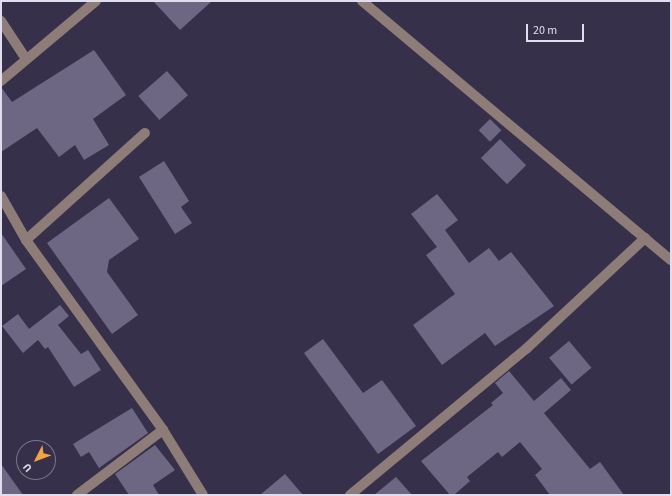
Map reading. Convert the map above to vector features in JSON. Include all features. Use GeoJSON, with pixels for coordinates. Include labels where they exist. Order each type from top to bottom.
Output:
{"type":"FeatureCollection","features":[{"type":"Feature","properties":{"kind":"street"},"geometry":{"type":"LineString","coordinates":[[1,81],[96,1]]}},
{"type":"Feature","properties":{"kind":"street"},"geometry":{"type":"LineString","coordinates":[[362,1],[540,152],[671,260]]}},
{"type":"Feature","properties":{"kind":"street"},"geometry":{"type":"LineString","coordinates":[[1,21],[26,59]]}},
{"type":"Feature","properties":{"kind":"street"},"geometry":{"type":"LineString","coordinates":[[26,240],[146,133]]}},
{"type":"Feature","properties":{"kind":"street"},"geometry":{"type":"LineString","coordinates":[[1,196],[26,240],[163,430],[203,495]]}},
{"type":"Feature","properties":{"kind":"street"},"geometry":{"type":"LineString","coordinates":[[350,495],[526,349],[645,238]]}},
{"type":"Feature","properties":{"kind":"street"},"geometry":{"type":"LineString","coordinates":[[77,495],[163,430]]}},
{"type":"Feature","properties":{"kind":"building"},"geometry":{"type":"Polygon","coordinates":[[[153,1],[212,1],[180,30],[153,1]]]}},
{"type":"Feature","properties":{"kind":"building"},"geometry":{"type":"Polygon","coordinates":[[[94,50],[126,95],[93,119],[109,145],[84,160],[75,145],[59,157],[37,128],[1,152],[1,87],[12,102],[94,50]]]}},
{"type":"Feature","properties":{"kind":"building"},"geometry":{"type":"Polygon","coordinates":[[[167,71],[188,95],[159,120],[138,96],[167,71]]]}},
{"type":"Feature","properties":{"kind":"building"},"geometry":{"type":"Polygon","coordinates":[[[490,119],[501,130],[490,142],[479,130],[490,119]]]}},
{"type":"Feature","properties":{"kind":"building"},"geometry":{"type":"Polygon","coordinates":[[[500,139],[526,165],[507,184],[481,158],[500,139]]]}},
{"type":"Feature","properties":{"kind":"building"},"geometry":{"type":"Polygon","coordinates":[[[164,161],[189,201],[181,207],[192,223],[175,234],[139,177],[164,161]]]}},
{"type":"Feature","properties":{"kind":"building"},"geometry":{"type":"Polygon","coordinates":[[[437,194],[458,220],[445,230],[469,263],[489,248],[499,261],[511,252],[554,306],[495,346],[485,333],[442,365],[413,325],[455,294],[426,255],[437,247],[411,214],[437,194]]]}},
{"type":"Feature","properties":{"kind":"building"},"geometry":{"type":"Polygon","coordinates":[[[109,198],[139,239],[109,260],[107,272],[138,315],[112,334],[47,243],[109,198]]]}},
{"type":"Feature","properties":{"kind":"building"},"geometry":{"type":"Polygon","coordinates":[[[1,233],[26,269],[1,286],[1,233]]]}},
{"type":"Feature","properties":{"kind":"building"},"geometry":{"type":"Polygon","coordinates":[[[60,305],[69,316],[58,325],[81,354],[88,350],[101,370],[74,387],[48,347],[45,349],[38,340],[23,353],[2,326],[18,314],[29,329],[60,305]]]}},
{"type":"Feature","properties":{"kind":"building"},"geometry":{"type":"Polygon","coordinates":[[[323,339],[363,393],[382,380],[416,426],[378,454],[304,353],[323,339]]]}},
{"type":"Feature","properties":{"kind":"building"},"geometry":{"type":"Polygon","coordinates":[[[569,341],[591,368],[572,385],[549,358],[569,341]]]}},
{"type":"Feature","properties":{"kind":"building"},"geometry":{"type":"Polygon","coordinates":[[[509,371],[534,401],[561,378],[571,390],[544,413],[590,469],[600,462],[624,495],[550,495],[535,475],[542,469],[520,442],[502,457],[498,452],[467,477],[470,481],[454,495],[450,495],[421,461],[493,405],[491,403],[503,393],[495,383],[509,371]]]}},
{"type":"Feature","properties":{"kind":"building"},"geometry":{"type":"Polygon","coordinates":[[[132,408],[148,433],[99,468],[89,452],[81,457],[73,444],[132,408]]]}},
{"type":"Feature","properties":{"kind":"building"},"geometry":{"type":"Polygon","coordinates":[[[155,445],[175,470],[153,485],[159,495],[129,495],[115,474],[155,445]]]}},
{"type":"Feature","properties":{"kind":"building"},"geometry":{"type":"Polygon","coordinates":[[[1,464],[23,495],[1,495],[1,464]]]}},
{"type":"Feature","properties":{"kind":"building"},"geometry":{"type":"Polygon","coordinates":[[[285,474],[303,495],[260,495],[285,474]]]}},
{"type":"Feature","properties":{"kind":"building"},"geometry":{"type":"Polygon","coordinates":[[[396,477],[412,495],[374,495],[396,477]]]}}]}
